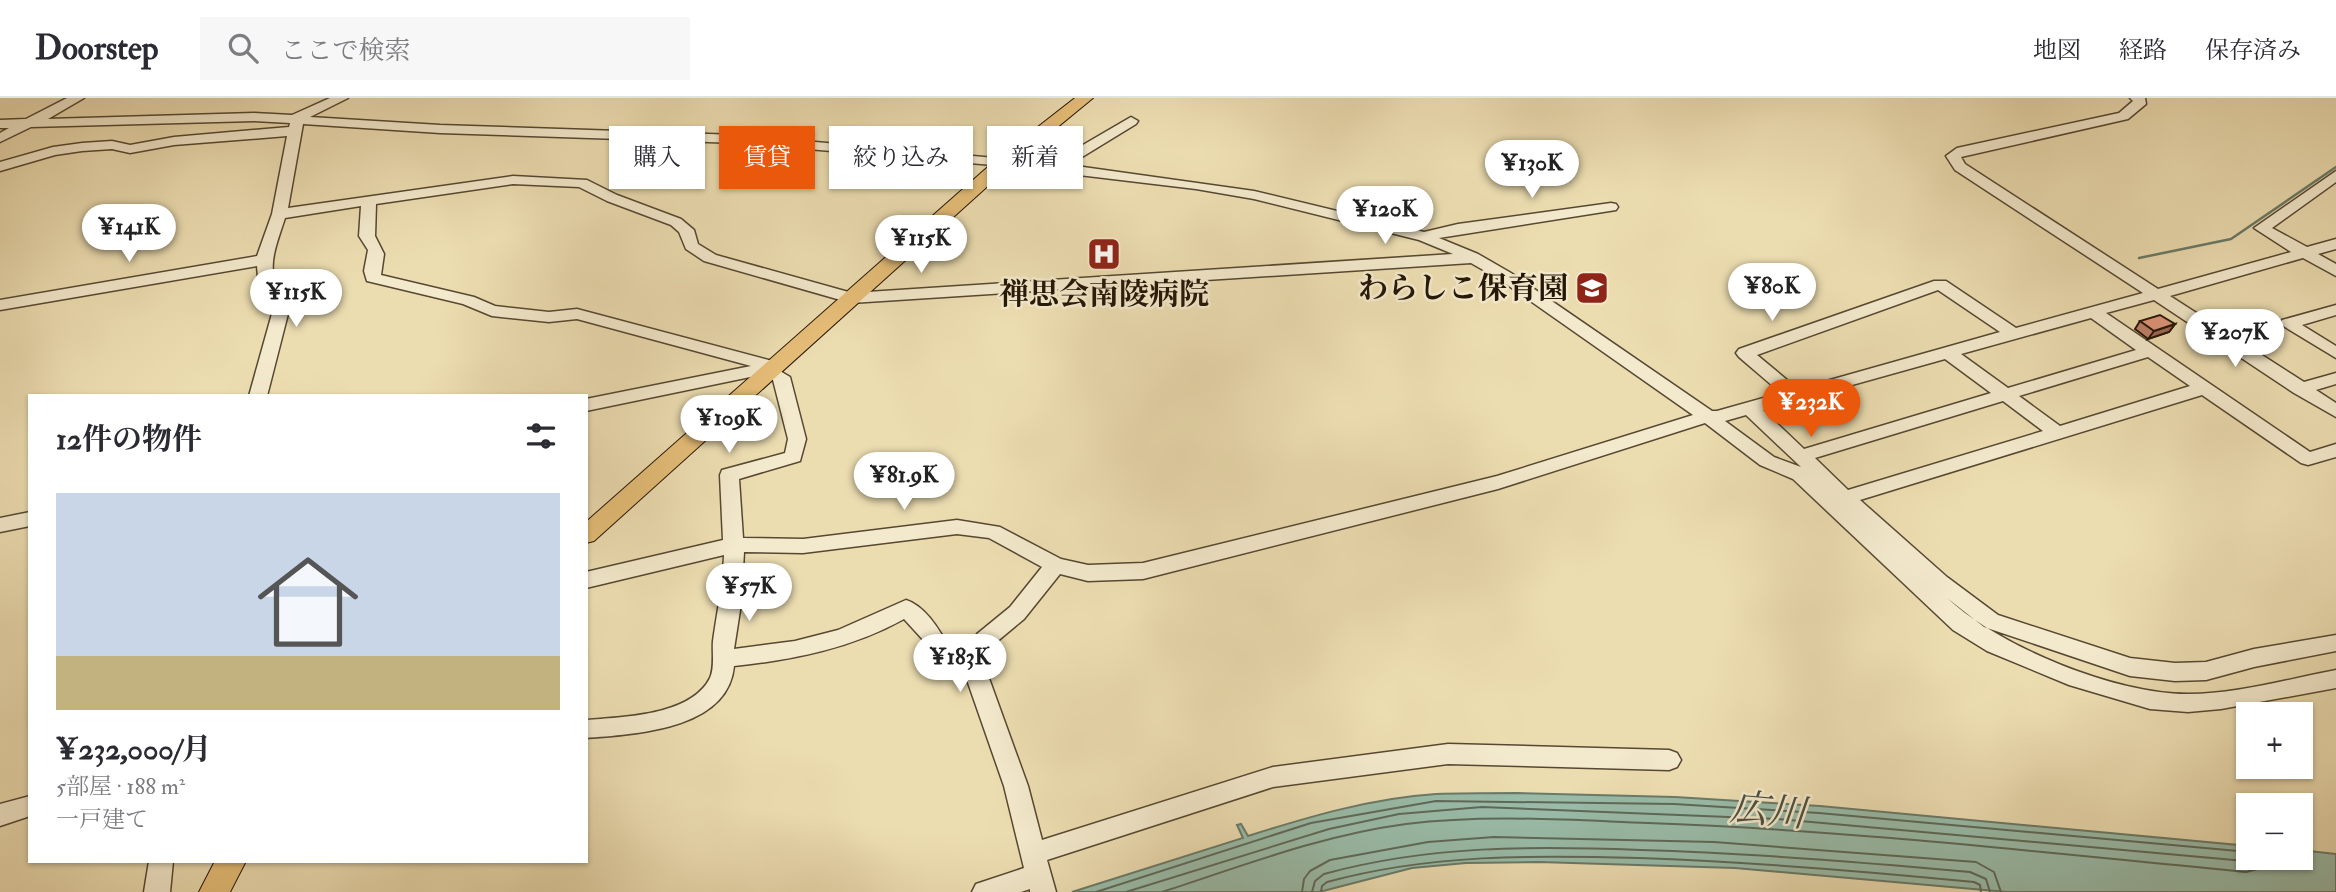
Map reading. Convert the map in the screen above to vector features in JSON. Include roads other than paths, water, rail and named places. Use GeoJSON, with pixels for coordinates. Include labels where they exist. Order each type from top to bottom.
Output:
{"type":"FeatureCollection","features":[{"type":"Feature","properties":{"kind":"main road"},"geometry":{"type":"LineString","coordinates":[[1050,126],[1085,98]]}},
{"type":"Feature","properties":{"kind":"main road"},"geometry":{"type":"LineString","coordinates":[[588,533],[987,177]]}},
{"type":"Feature","properties":{"kind":"main road"},"geometry":{"type":"LineString","coordinates":[[214,892],[230,863]]}},
{"type":"Feature","properties":{"kind":"street"},"geometry":{"type":"LineString","coordinates":[[0,138],[77,98]]}},
{"type":"Feature","properties":{"kind":"street"},"geometry":{"type":"LineString","coordinates":[[0,167],[53,151],[112,145],[130,149],[294,123],[341,98]]}},
{"type":"Feature","properties":{"kind":"street"},"geometry":{"type":"LineString","coordinates":[[2137,98],[2141,101],[2123,116],[1962,151],[1953,156],[1961,167],[2336,411]]}},
{"type":"Feature","properties":{"kind":"street"},"geometry":{"type":"LineString","coordinates":[[0,124],[222,118],[440,129],[681,135],[987,161]]}},
{"type":"Feature","properties":{"kind":"street"},"geometry":{"type":"LineString","coordinates":[[1083,151],[1131,121]]}},
{"type":"Feature","properties":{"kind":"street"},"geometry":{"type":"LineString","coordinates":[[259,394],[281,310],[267,289],[264,260],[279,214],[294,123]]}},
{"type":"Feature","properties":{"kind":"street"},"geometry":{"type":"LineString","coordinates":[[1083,172],[1196,184],[1254,195],[1424,237],[1472,257],[1505,276],[1707,416],[1767,461],[1800,474],[1961,624],[1994,645],[2077,679],[2150,700],[2188,703],[2221,700],[2336,679]]}},
{"type":"Feature","properties":{"kind":"street"},"geometry":{"type":"LineString","coordinates":[[2336,175],[2262,228],[2336,271]]}},
{"type":"Feature","properties":{"kind":"street"},"geometry":{"type":"LineString","coordinates":[[279,214],[513,180],[582,183],[612,198],[676,222],[686,230],[691,246],[710,258],[851,298],[1472,257]]}},
{"type":"Feature","properties":{"kind":"street"},"geometry":{"type":"LineString","coordinates":[[369,201],[367,236],[376,247],[378,255],[372,270],[373,278],[468,300],[492,311],[548,317],[577,314],[771,369],[781,377],[797,439],[793,457],[729,475],[734,545],[731,605],[723,643],[724,671],[716,688],[694,705],[670,716],[642,723],[588,729]]}},
{"type":"Feature","properties":{"kind":"street"},"geometry":{"type":"LineString","coordinates":[[1424,237],[1458,229],[1611,207]]}},
{"type":"Feature","properties":{"kind":"street"},"geometry":{"type":"LineString","coordinates":[[588,580],[734,545],[803,546],[957,527],[993,533],[1055,565],[1088,573],[1143,571],[1468,493],[1625,447],[1707,416],[1717,417],[1751,408],[2336,244]]}},
{"type":"Feature","properties":{"kind":"street"},"geometry":{"type":"LineString","coordinates":[[0,305],[264,260]]}},
{"type":"Feature","properties":{"kind":"street"},"geometry":{"type":"LineString","coordinates":[[1794,395],[1745,353],[1940,284],[2014,334]]}},
{"type":"Feature","properties":{"kind":"street"},"geometry":{"type":"LineString","coordinates":[[2336,310],[2288,324],[2336,353]]}},
{"type":"Feature","properties":{"kind":"street"},"geometry":{"type":"LineString","coordinates":[[2093,312],[2308,459],[2336,450]]}},
{"type":"Feature","properties":{"kind":"street"},"geometry":{"type":"LineString","coordinates":[[1801,456],[2150,351]]}},
{"type":"Feature","properties":{"kind":"street"},"geometry":{"type":"LineString","coordinates":[[1947,352],[2058,433]]}},
{"type":"Feature","properties":{"kind":"street"},"geometry":{"type":"LineString","coordinates":[[588,405],[771,369]]}},
{"type":"Feature","properties":{"kind":"street"},"geometry":{"type":"LineString","coordinates":[[2300,388],[2336,377]]}},
{"type":"Feature","properties":{"kind":"street"},"geometry":{"type":"LineString","coordinates":[[1845,498],[2204,388]]}},
{"type":"Feature","properties":{"kind":"street"},"geometry":{"type":"LineString","coordinates":[[1751,408],[1845,498],[1940,582],[1992,621],[2130,667],[2175,672],[2206,671],[2254,658],[2336,643]]}},
{"type":"Feature","properties":{"kind":"street"},"geometry":{"type":"LineString","coordinates":[[0,525],[28,519]]}},
{"type":"Feature","properties":{"kind":"street"},"geometry":{"type":"LineString","coordinates":[[1040,877],[1016,786],[975,670],[985,640],[1017,613],[1055,565]]}},
{"type":"Feature","properties":{"kind":"street"},"geometry":{"type":"LineString","coordinates":[[724,658],[818,644],[878,625],[906,608],[933,637],[946,663],[975,670]]}},
{"type":"Feature","properties":{"kind":"street"},"geometry":{"type":"LineString","coordinates":[[985,892],[1040,877],[1273,777],[1448,754],[1669,760]]}},
{"type":"Feature","properties":{"kind":"street"},"geometry":{"type":"LineString","coordinates":[[0,815],[28,807]]}},
{"type":"Feature","properties":{"kind":"street"},"geometry":{"type":"LineString","coordinates":[[157,892],[160,863]]}},
{"type":"Feature","properties":{"kind":"water","name":"広川"},"geometry":{"type":"Polygon","coordinates":[[[1436,794],[1675,797],[1820,806],[2236,845],[2236,870],[2313,870],[2313,851],[2336,854],[2336,892],[2007,892],[1735,868],[1539,862],[1466,863],[1412,868],[1319,892],[1072,892],[1243,838],[1237,825],[1241,824],[1248,836],[1364,804],[1436,794]]]}},
{"type":"Feature","properties":{"kind":"waterway"},"geometry":{"type":"LineString","coordinates":[[2139,258],[2231,239],[2336,167]]}},
{"type":"Feature","properties":{"kind":"place","name":"禅思会南陵病院"},"geometry":{"type":"Point","coordinates":[1104,254]}},
{"type":"Feature","properties":{"kind":"place","name":"わらしこ保育園"},"geometry":{"type":"Point","coordinates":[1592,288]}}]}
